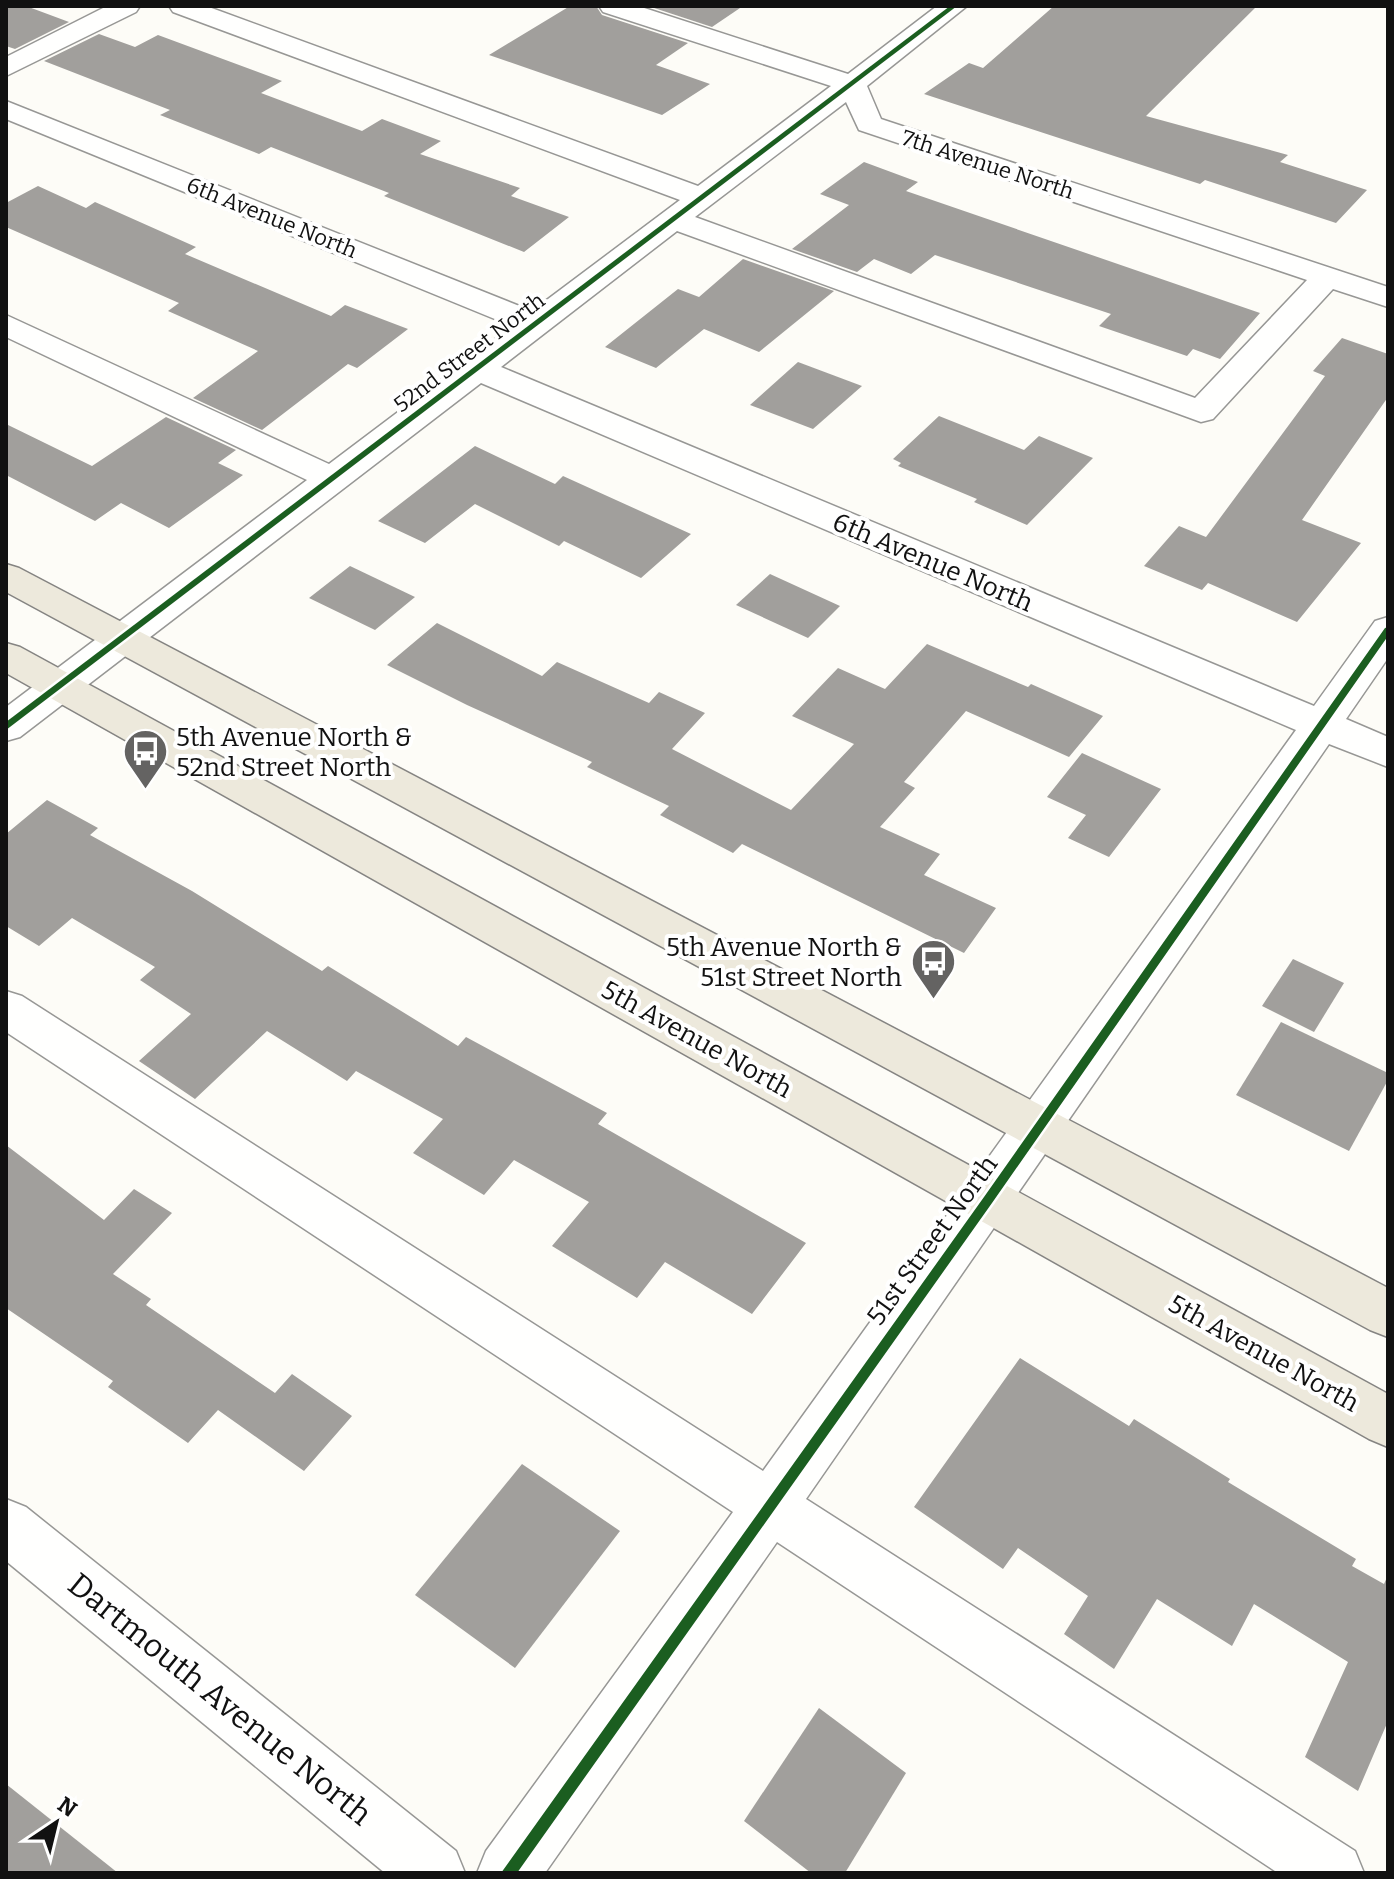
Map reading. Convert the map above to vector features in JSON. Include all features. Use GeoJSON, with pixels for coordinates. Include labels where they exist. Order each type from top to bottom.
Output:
{"type":"FeatureCollection","features":[{"type":"Feature","properties":{"kind":"main road"},"geometry":{"type":"LineString","coordinates":[[6,576],[1388,1314]]}},
{"type":"Feature","properties":{"kind":"main road","name":"5th Avenue North"},"geometry":{"type":"LineString","coordinates":[[6,656],[1388,1422]]}},
{"type":"Feature","properties":{"kind":"street"},"geometry":{"type":"LineString","coordinates":[[6,68],[127,6]]}},
{"type":"Feature","properties":{"kind":"street"},"geometry":{"type":"LineString","coordinates":[[182,6],[703,198]]}},
{"type":"Feature","properties":{"kind":"street"},"geometry":{"type":"LineString","coordinates":[[612,6],[852,84]]}},
{"type":"Feature","properties":{"kind":"street","name":"52nd Street North"},"geometry":{"type":"LineString","coordinates":[[6,727],[954,6]]}},
{"type":"Feature","properties":{"kind":"street","name":"7th Avenue North"},"geometry":{"type":"LineString","coordinates":[[852,84],[869,124],[1388,297]]}},
{"type":"Feature","properties":{"kind":"street","name":"6th Avenue North"},"geometry":{"type":"LineString","coordinates":[[6,109],[538,325]]}},
{"type":"Feature","properties":{"kind":"street"},"geometry":{"type":"LineString","coordinates":[[674,220],[1201,412],[1327,277]]}},
{"type":"Feature","properties":{"kind":"street"},"geometry":{"type":"LineString","coordinates":[[6,325],[333,479]]}},
{"type":"Feature","properties":{"kind":"street","name":"6th Avenue North"},"geometry":{"type":"LineString","coordinates":[[479,370],[1388,753]]}},
{"type":"Feature","properties":{"kind":"street","name":"51st Street North"},"geometry":{"type":"LineString","coordinates":[[508,1873],[988,1200],[1388,630]]}},
{"type":"Feature","properties":{"kind":"street"},"geometry":{"type":"LineString","coordinates":[[6,1009],[1333,1873]]}},
{"type":"Feature","properties":{"kind":"street","name":"Dartmouth Avenue North"},"geometry":{"type":"LineString","coordinates":[[6,1526],[434,1873]]}},
{"type":"Feature","properties":{"kind":"building"},"geometry":{"type":"Polygon","coordinates":[[[6,6],[26,6],[69,22],[15,49],[6,46],[6,6]]]}},
{"type":"Feature","properties":{"kind":"building"},"geometry":{"type":"Polygon","coordinates":[[[570,6],[596,6],[602,15],[688,43],[656,65],[710,84],[662,115],[489,55],[570,6]]]}},
{"type":"Feature","properties":{"kind":"building"},"geometry":{"type":"Polygon","coordinates":[[[648,6],[743,6],[712,27],[648,6]]]}},
{"type":"Feature","properties":{"kind":"building"},"geometry":{"type":"Polygon","coordinates":[[[1054,6],[1257,6],[1146,116],[1288,155],[1280,162],[1367,190],[1336,223],[1205,180],[1200,184],[924,94],[969,63],[983,68],[1054,6]]]}},
{"type":"Feature","properties":{"kind":"building"},"geometry":{"type":"Polygon","coordinates":[[[99,34],[135,47],[158,35],[282,81],[261,93],[362,131],[382,119],[441,141],[420,154],[520,188],[511,196],[569,217],[524,252],[384,196],[389,193],[271,147],[259,154],[160,115],[170,110],[44,61],[99,34]]]}},
{"type":"Feature","properties":{"kind":"building"},"geometry":{"type":"Polygon","coordinates":[[[864,162],[918,182],[906,191],[1260,313],[1220,359],[1193,349],[1187,356],[1099,326],[1111,314],[935,255],[911,274],[874,259],[857,272],[792,249],[849,205],[820,194],[864,162]]]}},
{"type":"Feature","properties":{"kind":"building"},"geometry":{"type":"Polygon","coordinates":[[[38,186],[86,208],[95,202],[196,247],[185,254],[331,316],[345,305],[408,329],[357,368],[348,364],[262,430],[193,398],[258,351],[168,311],[179,303],[6,227],[6,203],[38,186]]]}},
{"type":"Feature","properties":{"kind":"building"},"geometry":{"type":"Polygon","coordinates":[[[743,259],[834,291],[759,352],[704,329],[656,368],[605,347],[678,289],[699,297],[743,259]]]}},
{"type":"Feature","properties":{"kind":"building"},"geometry":{"type":"Polygon","coordinates":[[[1342,338],[1388,354],[1388,397],[1302,520],[1361,543],[1297,622],[1208,583],[1202,590],[1144,566],[1179,526],[1206,537],[1325,376],[1313,371],[1342,338]]]}},
{"type":"Feature","properties":{"kind":"building"},"geometry":{"type":"Polygon","coordinates":[[[798,362],[862,386],[813,429],[750,405],[798,362]]]}},
{"type":"Feature","properties":{"kind":"building"},"geometry":{"type":"Polygon","coordinates":[[[939,416],[1024,450],[1039,436],[1093,458],[1027,525],[974,502],[977,499],[898,466],[901,463],[893,459],[939,416]]]}},
{"type":"Feature","properties":{"kind":"building"},"geometry":{"type":"Polygon","coordinates":[[[166,417],[236,450],[218,463],[243,475],[169,528],[121,503],[95,521],[6,475],[6,424],[92,466],[166,417]]]}},
{"type":"Feature","properties":{"kind":"building"},"geometry":{"type":"Polygon","coordinates":[[[475,446],[555,484],[563,476],[691,534],[641,578],[564,541],[559,546],[475,504],[425,543],[378,521],[475,446]]]}},
{"type":"Feature","properties":{"kind":"building"},"geometry":{"type":"Polygon","coordinates":[[[350,566],[415,597],[375,630],[309,598],[350,566]]]}},
{"type":"Feature","properties":{"kind":"building"},"geometry":{"type":"Polygon","coordinates":[[[770,574],[840,606],[808,638],[736,605],[770,574]]]}},
{"type":"Feature","properties":{"kind":"building"},"geometry":{"type":"Polygon","coordinates":[[[437,623],[542,676],[557,662],[649,703],[659,692],[705,713],[672,749],[791,810],[854,744],[792,716],[838,668],[885,689],[927,644],[1103,716],[1069,757],[966,711],[904,782],[915,788],[880,827],[940,854],[924,875],[996,908],[964,953],[742,844],[733,853],[660,815],[669,806],[587,767],[592,762],[387,665],[437,623]]]}},
{"type":"Feature","properties":{"kind":"building"},"geometry":{"type":"Polygon","coordinates":[[[1082,753],[1161,789],[1109,857],[1068,838],[1086,815],[1047,797],[1082,753]]]}},
{"type":"Feature","properties":{"kind":"building"},"geometry":{"type":"Polygon","coordinates":[[[47,800],[98,828],[90,835],[192,891],[322,971],[328,966],[458,1046],[466,1037],[607,1113],[598,1124],[806,1243],[752,1314],[665,1262],[637,1298],[552,1246],[589,1202],[514,1160],[484,1195],[413,1153],[443,1119],[356,1071],[347,1081],[267,1031],[195,1099],[139,1061],[191,1014],[140,980],[155,967],[72,918],[39,946],[6,926],[6,834],[47,800]]]}},
{"type":"Feature","properties":{"kind":"building"},"geometry":{"type":"Polygon","coordinates":[[[1293,959],[1344,983],[1314,1032],[1262,1006],[1293,959]]]}},
{"type":"Feature","properties":{"kind":"building"},"geometry":{"type":"Polygon","coordinates":[[[1281,1022],[1388,1073],[1388,1080],[1349,1151],[1236,1095],[1281,1022]]]}},
{"type":"Feature","properties":{"kind":"building"},"geometry":{"type":"Polygon","coordinates":[[[6,1145],[104,1220],[134,1189],[172,1213],[113,1274],[151,1299],[146,1305],[275,1393],[292,1374],[352,1416],[304,1471],[218,1410],[188,1443],[108,1387],[113,1381],[6,1308],[6,1145]]]}},
{"type":"Feature","properties":{"kind":"building"},"geometry":{"type":"Polygon","coordinates":[[[1020,1358],[1129,1426],[1134,1419],[1230,1479],[1228,1482],[1356,1559],[1352,1566],[1384,1584],[1388,1575],[1388,1721],[1358,1791],[1305,1757],[1348,1662],[1254,1604],[1232,1646],[1157,1599],[1114,1669],[1064,1634],[1088,1596],[1018,1548],[1003,1569],[914,1507],[1020,1358]]]}},
{"type":"Feature","properties":{"kind":"building"},"geometry":{"type":"Polygon","coordinates":[[[522,1464],[620,1531],[515,1668],[415,1595],[522,1464]]]}},
{"type":"Feature","properties":{"kind":"building"},"geometry":{"type":"Polygon","coordinates":[[[819,1708],[906,1773],[845,1873],[811,1873],[744,1821],[819,1708]]]}},
{"type":"Feature","properties":{"kind":"building"},"geometry":{"type":"Polygon","coordinates":[[[6,1784],[118,1873],[6,1873],[6,1784]]]}},
{"type":"Feature","properties":{"kind":"cycle path"},"geometry":{"type":"LineString","coordinates":[[6,727],[954,6]]}},
{"type":"Feature","properties":{"kind":"cycle path"},"geometry":{"type":"LineString","coordinates":[[508,1873],[988,1200],[1388,630]]}},
{"type":"Feature","properties":{"kind":"place","name":"5th Avenue North & 52nd Street North"},"geometry":{"type":"Point","coordinates":[145,791]}},
{"type":"Feature","properties":{"kind":"place","name":"5th Avenue North & 51st Street North"},"geometry":{"type":"Point","coordinates":[933,1001]}}]}
